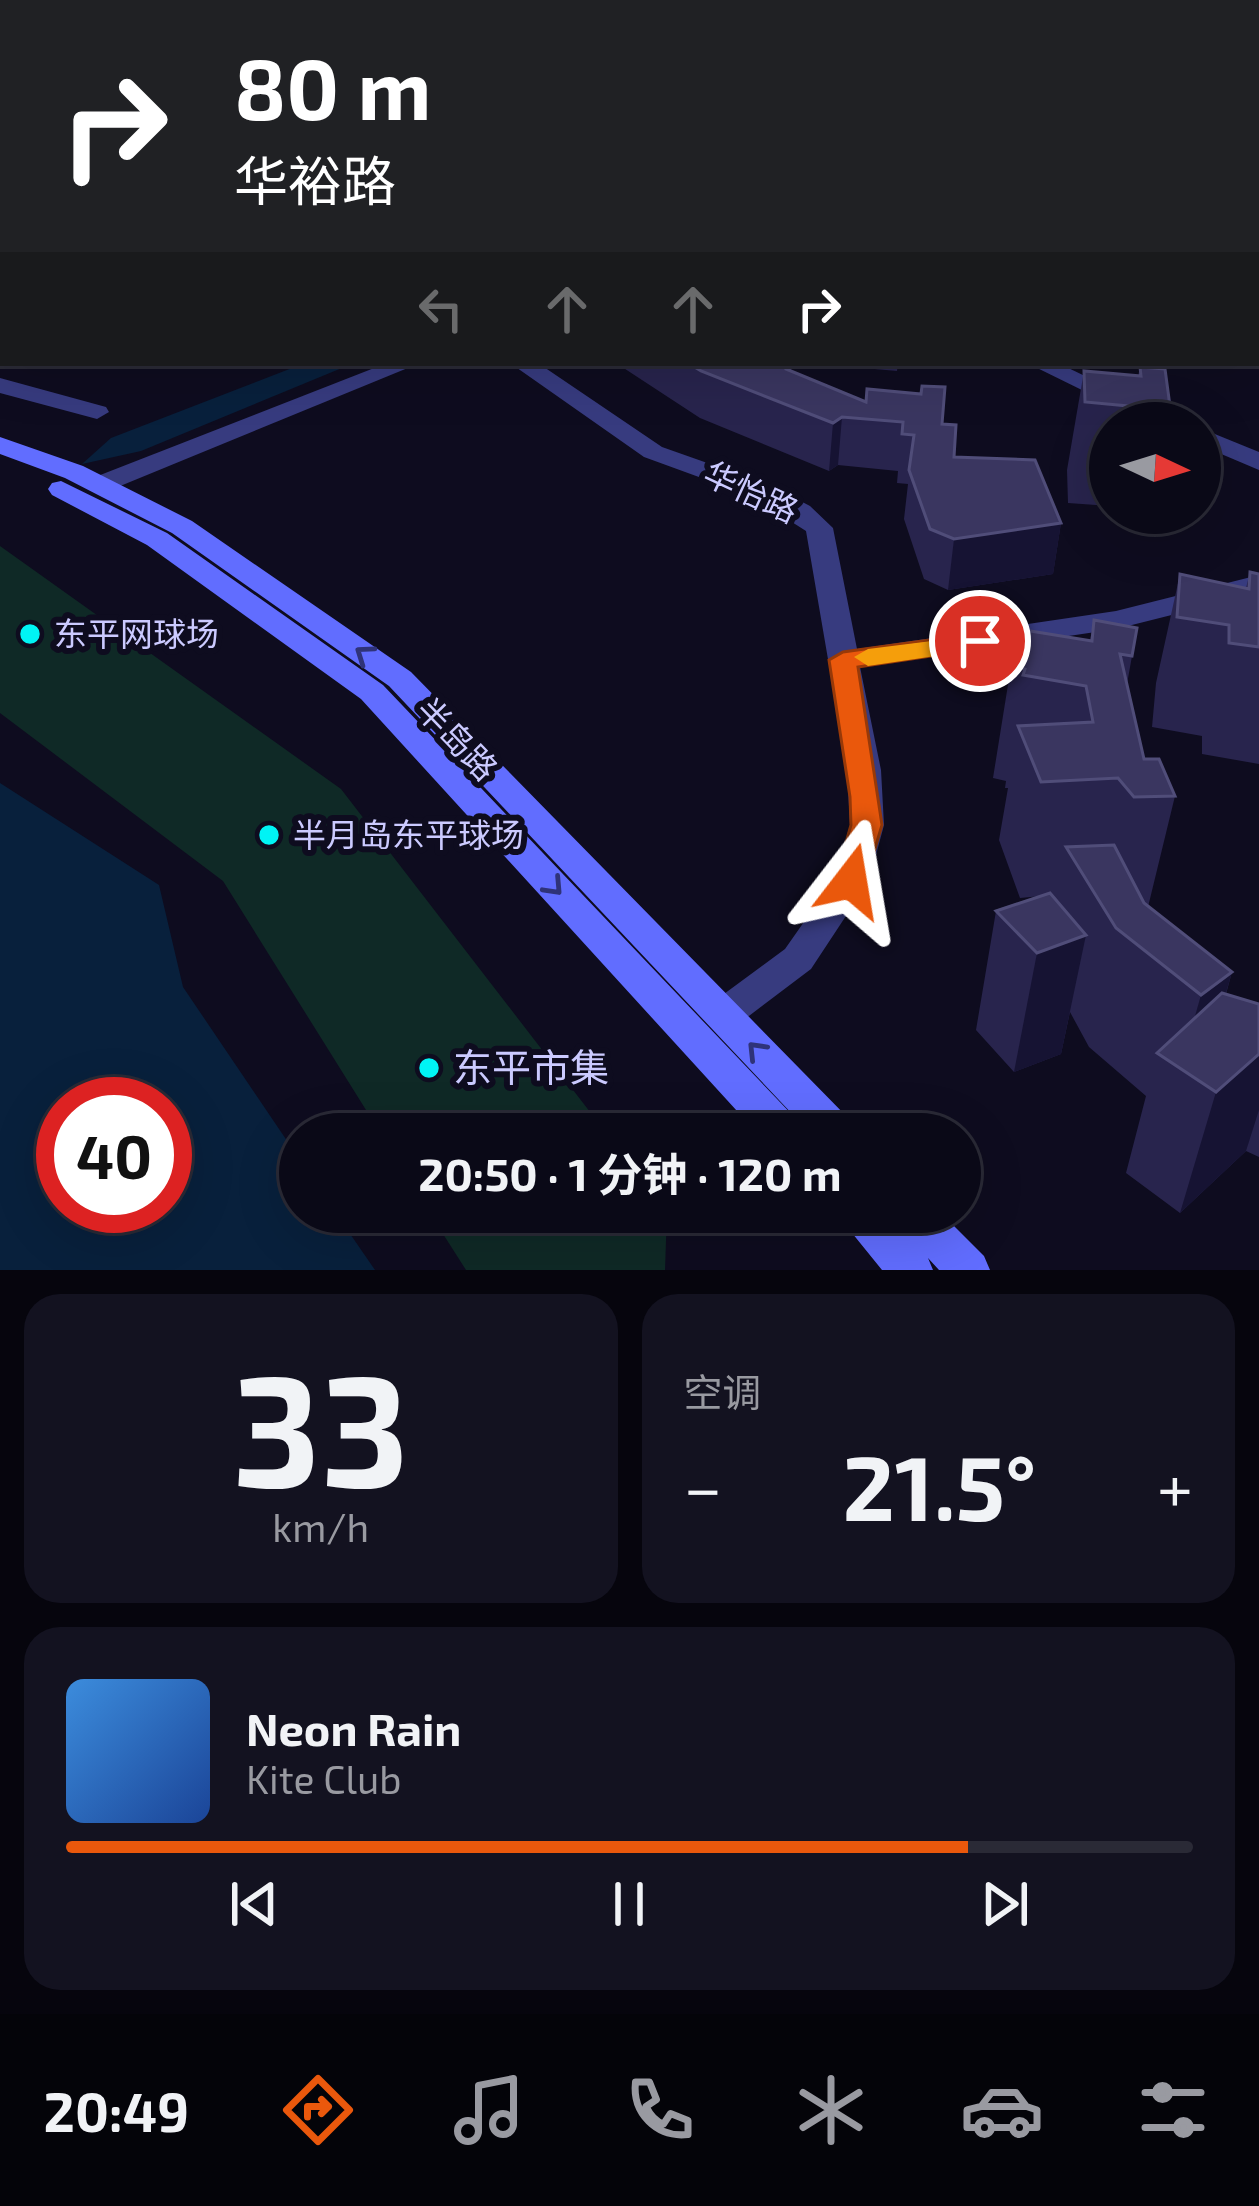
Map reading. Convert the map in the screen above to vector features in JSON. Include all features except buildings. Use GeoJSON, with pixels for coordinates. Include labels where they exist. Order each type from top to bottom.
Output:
{"type":"FeatureCollection","features":[{"type":"Feature","properties":{"kind":"main road","name":"半岛路"},"geometry":{"type":"LineString","coordinates":[[0,445],[99,485],[182,527],[400,679],[817,1113]]}},
{"type":"Feature","properties":{"kind":"main road","name":"半岛路"},"geometry":{"type":"LineString","coordinates":[[0,464],[52,484],[157,539],[372,692],[764,1113]]}},
{"type":"Feature","properties":{"kind":"main road"},"geometry":{"type":"LineString","coordinates":[[876,1233],[911,1270]]}},
{"type":"Feature","properties":{"kind":"main road"},"geometry":{"type":"LineString","coordinates":[[932,1233],[968,1270]]}},
{"type":"Feature","properties":{"kind":"street"},"geometry":{"type":"LineString","coordinates":[[99,485],[400,366]]}},
{"type":"Feature","properties":{"kind":"street","name":"华怡路"},"geometry":{"type":"LineString","coordinates":[[526,366],[653,452],[737,478],[796,505],[819,528],[865,788],[866,825],[851,881],[798,959],[722,1015]]}},
{"type":"Feature","properties":{"kind":"street"},"geometry":{"type":"LineString","coordinates":[[1046,366],[1124,402]]}},
{"type":"Feature","properties":{"kind":"street"},"geometry":{"type":"LineString","coordinates":[[0,385],[97,412]]}},
{"type":"Feature","properties":{"kind":"street"},"geometry":{"type":"LineString","coordinates":[[1221,445],[1259,462]]}},
{"type":"Feature","properties":{"kind":"street"},"geometry":{"type":"LineString","coordinates":[[843,660],[1116,620],[1259,584]]}},
{"type":"Feature","properties":{"kind":"green space","name":"半月岛东平球场"},"geometry":{"type":"Polygon","coordinates":[[[0,546],[341,789],[591,1113],[368,1113],[223,881],[0,713],[0,546]]]}},
{"type":"Feature","properties":{"kind":"green space"},"geometry":{"type":"Polygon","coordinates":[[[442,1233],[666,1233],[665,1270],[466,1270],[442,1233]]]}},
{"type":"Feature","properties":{"kind":"water"},"geometry":{"type":"Polygon","coordinates":[[[297,366],[347,366],[141,451],[82,464],[111,438],[297,366]]]}},
{"type":"Feature","properties":{"kind":"water"},"geometry":{"type":"Polygon","coordinates":[[[0,783],[159,885],[183,987],[279,1129],[279,1233],[349,1233],[375,1270],[0,1270],[0,783]]]}},
{"type":"Feature","properties":{"kind":"slow traffic"},"geometry":{"type":"LineString","coordinates":[[868,657],[940,648]]}},
{"type":"Feature","properties":{"kind":"place","name":"东平网球场"},"geometry":{"type":"Point","coordinates":[30,634]}},
{"type":"Feature","properties":{"kind":"place","name":"半月岛东平球场"},"geometry":{"type":"Point","coordinates":[269,835]}},
{"type":"Feature","properties":{"kind":"place","name":"东平市集"},"geometry":{"type":"Point","coordinates":[429,1068]}},
{"type":"Feature","properties":{"kind":"route"},"geometry":{"type":"LineString","coordinates":[[851,881],[866,825],[866,797],[843,660],[980,641]]}}]}
